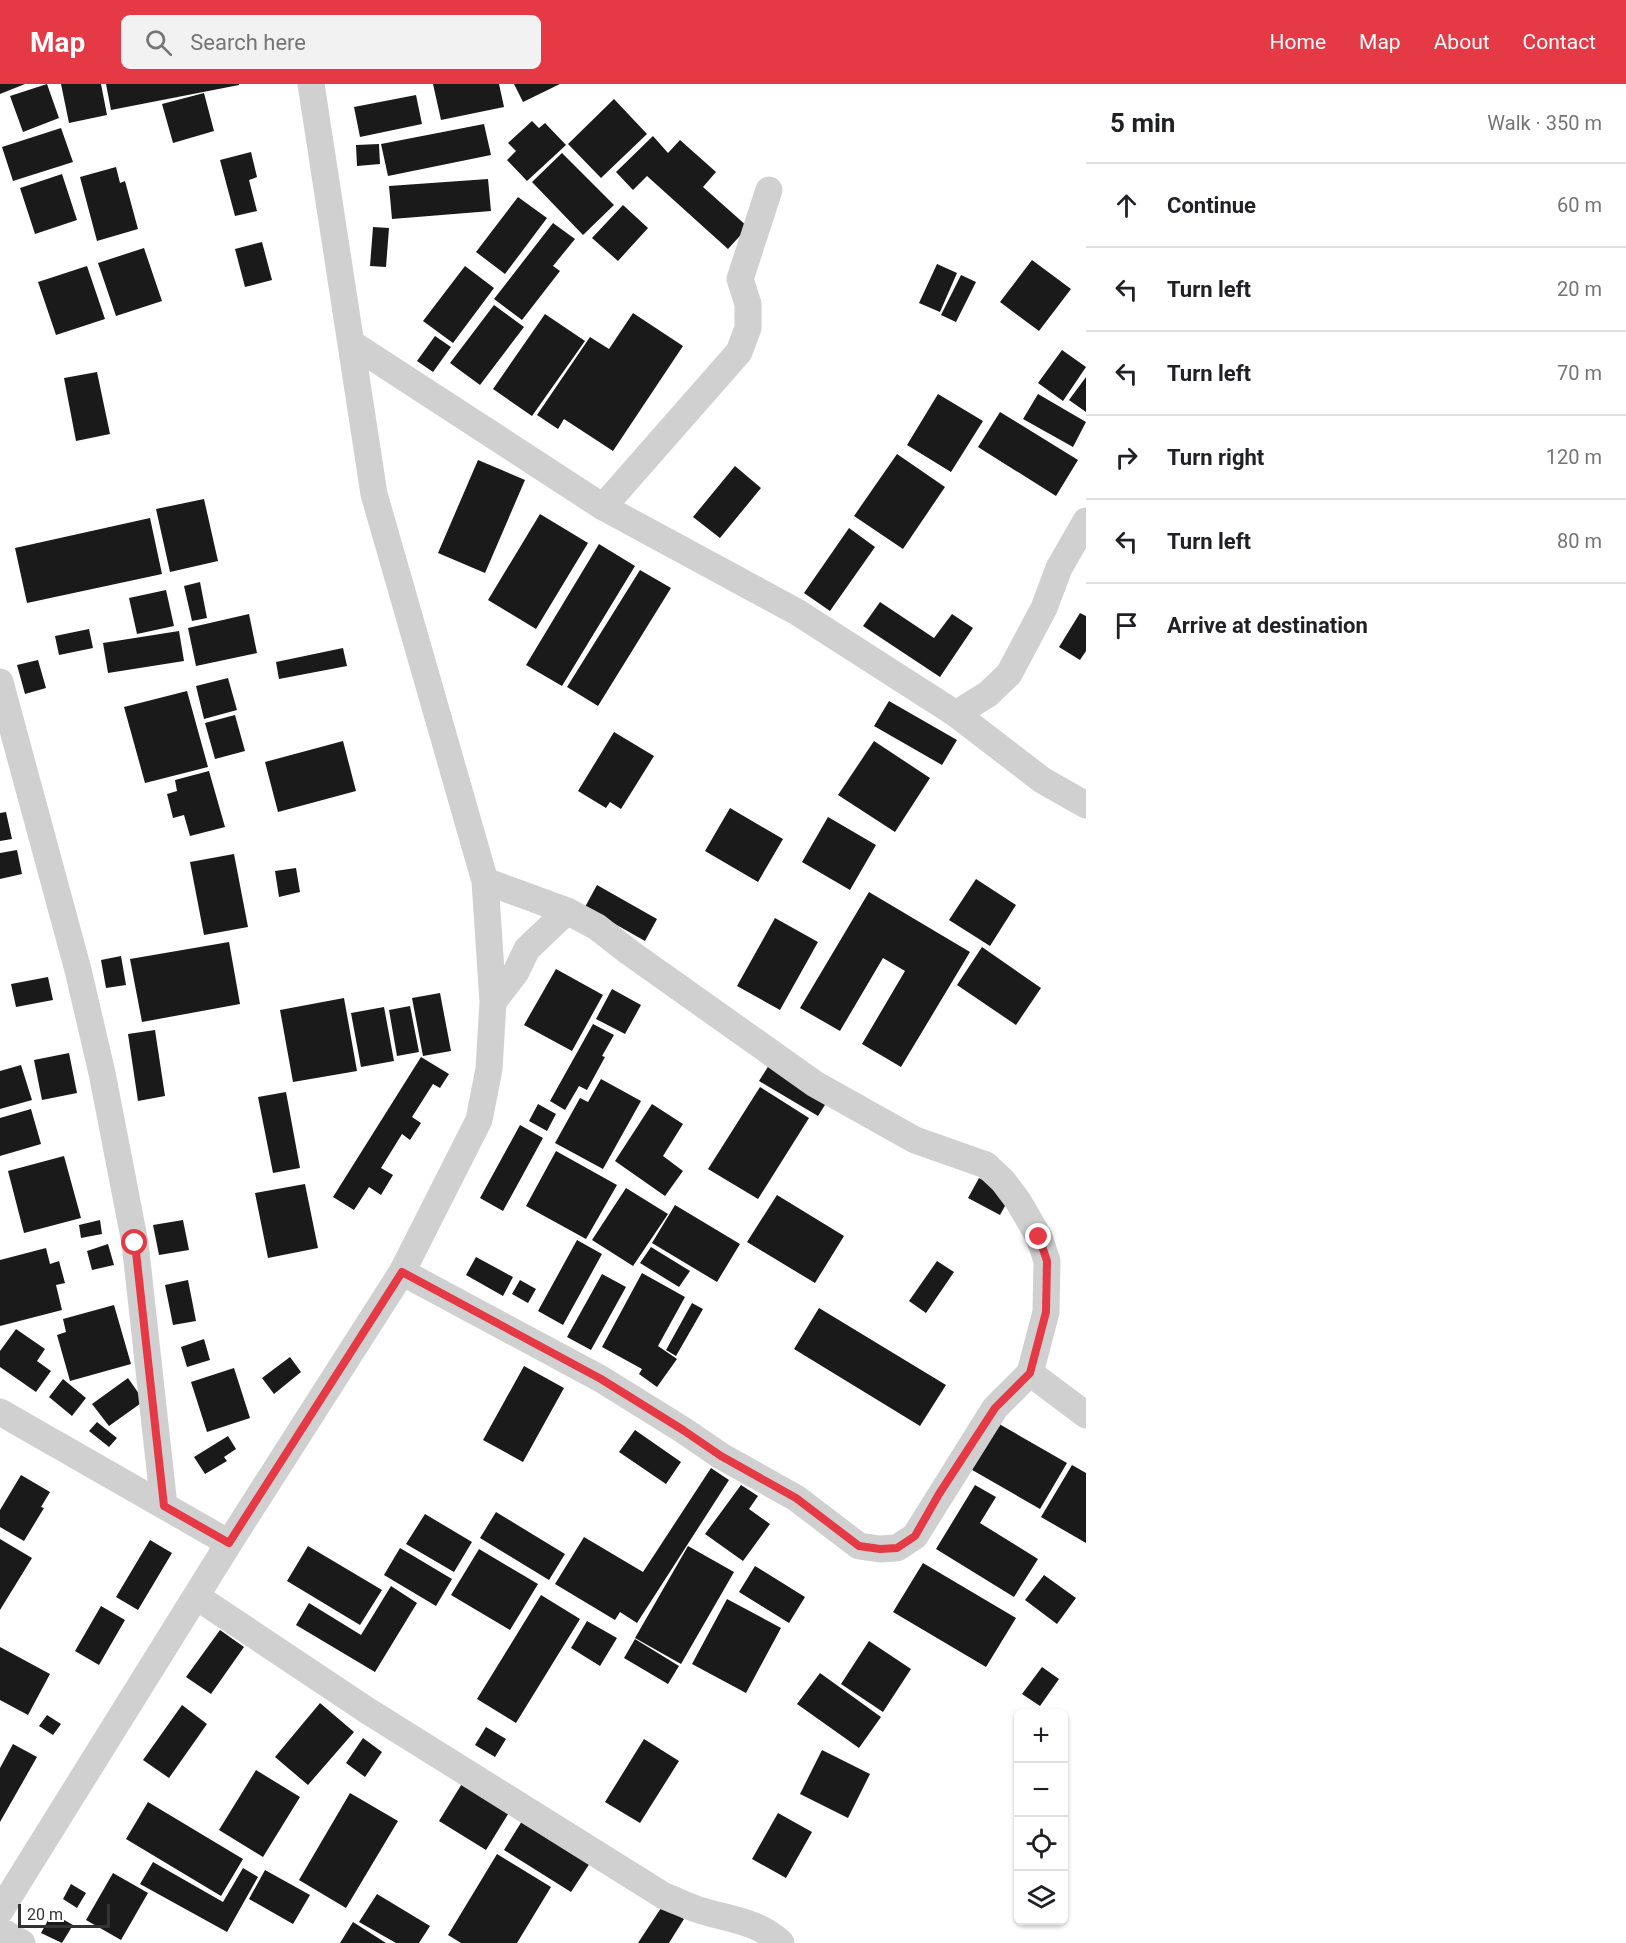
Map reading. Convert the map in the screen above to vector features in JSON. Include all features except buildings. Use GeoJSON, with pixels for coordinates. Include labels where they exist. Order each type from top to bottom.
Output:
{"type":"FeatureCollection","features":[{"type":"Feature","properties":{"kind":"street"},"geometry":{"type":"LineString","coordinates":[[0,1911],[9,1876],[197,1597],[402,1272],[479,1120],[489,1069],[493,1002],[485,882],[374,494],[311,84]]}},
{"type":"Feature","properties":{"kind":"street"},"geometry":{"type":"LineString","coordinates":[[603,507],[739,352],[748,328],[748,304],[740,279],[769,190]]}},
{"type":"Feature","properties":{"kind":"street"},"geometry":{"type":"LineString","coordinates":[[351,343],[603,507],[797,612],[956,714],[1042,780],[1086,805]]}},
{"type":"Feature","properties":{"kind":"street"},"geometry":{"type":"LineString","coordinates":[[956,714],[988,694],[1008,674],[1044,608],[1059,568],[1086,521]]}},
{"type":"Feature","properties":{"kind":"street"},"geometry":{"type":"LineString","coordinates":[[0,682],[3,711],[78,970],[102,1073],[135,1243],[164,1506]]}},
{"type":"Feature","properties":{"kind":"street"},"geometry":{"type":"LineString","coordinates":[[402,1272],[601,1379],[721,1456],[796,1498],[859,1546],[869,1547],[897,1548],[915,1536],[939,1494],[995,1408],[1030,1373],[1046,1312],[1047,1261],[1039,1237],[1018,1201],[1003,1181],[986,1165],[915,1140],[815,1084],[597,927],[567,911],[485,882]]}},
{"type":"Feature","properties":{"kind":"street"},"geometry":{"type":"LineString","coordinates":[[493,1002],[516,972],[527,949],[567,911]]}},
{"type":"Feature","properties":{"kind":"street"},"geometry":{"type":"LineString","coordinates":[[1030,1373],[1086,1415]]}},
{"type":"Feature","properties":{"kind":"street"},"geometry":{"type":"LineString","coordinates":[[0,1412],[229,1543]]}},
{"type":"Feature","properties":{"kind":"street"},"geometry":{"type":"LineString","coordinates":[[197,1597],[368,1711],[664,1896],[699,1910],[734,1918],[759,1927],[781,1943]]}},
{"type":"Feature","properties":{"kind":"street"},"geometry":{"type":"LineString","coordinates":[[0,1930],[22,1943]]}},
{"type":"Feature","properties":{"kind":"route"},"geometry":{"type":"LineString","coordinates":[[135,1243],[164,1506],[229,1543],[402,1272],[642,1403],[721,1456],[796,1498],[859,1546],[880,1549],[897,1548],[915,1536],[939,1494],[995,1408],[1030,1373],[1046,1312],[1047,1261],[1039,1237]]}}]}
